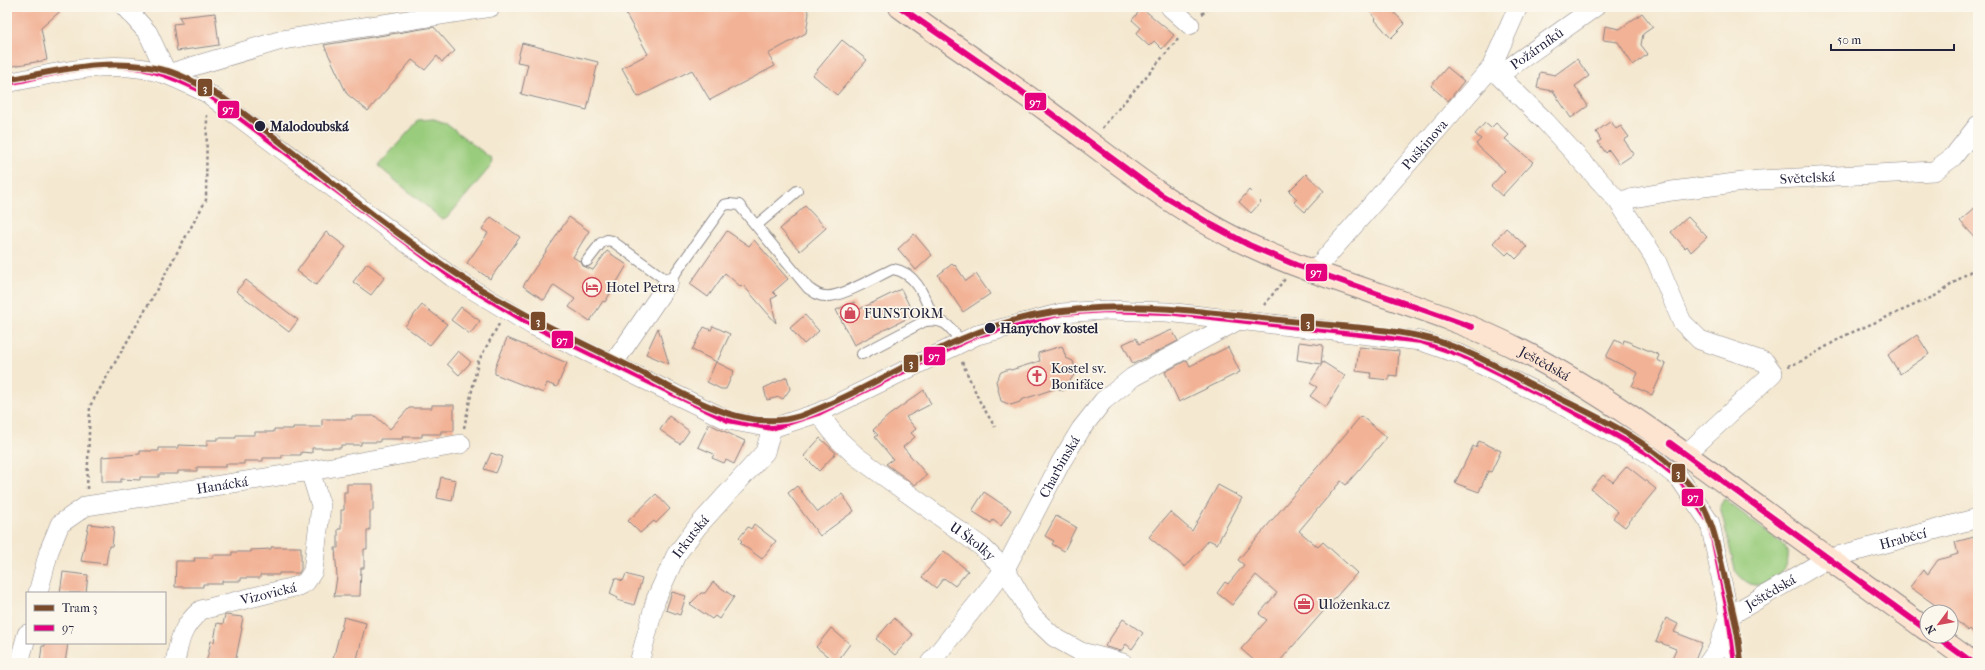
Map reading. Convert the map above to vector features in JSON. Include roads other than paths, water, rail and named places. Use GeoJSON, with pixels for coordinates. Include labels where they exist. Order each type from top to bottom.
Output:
{"type":"FeatureCollection","features":[{"type":"Feature","properties":{"kind":"street"},"geometry":{"type":"LineString","coordinates":[[125,7],[148,33],[167,74],[282,40],[491,7]]}},
{"type":"Feature","properties":{"kind":"street","name":"Ještědská"},"geometry":{"type":"LineString","coordinates":[[900,7],[1090,142],[1160,194],[1212,225],[1249,245],[1305,268],[1463,323],[1522,351],[1649,428],[1919,624]]}},
{"type":"Feature","properties":{"kind":"street"},"geometry":{"type":"LineString","coordinates":[[1170,7],[1190,25]]}},
{"type":"Feature","properties":{"kind":"street","name":"Puškinova"},"geometry":{"type":"LineString","coordinates":[[1305,268],[1495,72],[1518,7]]}},
{"type":"Feature","properties":{"kind":"street","name":"Požárníků"},"geometry":{"type":"LineString","coordinates":[[1495,72],[1595,7]]}},
{"type":"Feature","properties":{"kind":"street","name":"Ještědská"},"geometry":{"type":"LineString","coordinates":[[7,83],[100,67],[130,67],[167,74],[207,93],[452,277],[532,324],[728,420],[772,428],[818,413],[957,344],[997,329],[1062,313],[1106,310],[1166,312],[1421,341],[1462,355],[1560,404],[1646,452],[1680,479],[1710,523],[1729,616],[1828,559]]}},
{"type":"Feature","properties":{"kind":"street"},"geometry":{"type":"LineString","coordinates":[[1495,72],[1546,121],[1618,201],[1656,260],[1682,322],[1700,340],[1765,362],[1773,372],[1686,454]]}},
{"type":"Feature","properties":{"kind":"street","name":"Světelská"},"geometry":{"type":"LineString","coordinates":[[1618,201],[1672,191],[1759,180],[1934,171],[1953,157],[1978,125]]}},
{"type":"Feature","properties":{"kind":"street"},"geometry":{"type":"LineString","coordinates":[[613,364],[669,282]]}},
{"type":"Feature","properties":{"kind":"street","name":"Charbinská"},"geometry":{"type":"LineString","coordinates":[[930,663],[1006,569],[1065,455],[1081,428],[1103,401],[1133,377],[1237,321]]}},
{"type":"Feature","properties":{"kind":"street","name":"U Školky"},"geometry":{"type":"LineString","coordinates":[[818,413],[838,439],[856,456],[982,547],[1006,569],[1032,616],[1054,637],[1081,652],[1123,663]]}},
{"type":"Feature","properties":{"kind":"street","name":"Irkutská"},"geometry":{"type":"LineString","coordinates":[[639,663],[656,599],[676,555],[698,526],[765,452],[772,428]]}},
{"type":"Feature","properties":{"kind":"street","name":"Hanácká"},"geometry":{"type":"LineString","coordinates":[[38,592],[49,551],[60,524],[86,506],[310,472],[461,444]]}},
{"type":"Feature","properties":{"kind":"street","name":"Vizovická"},"geometry":{"type":"LineString","coordinates":[[175,663],[182,632],[191,618],[201,610],[298,586],[306,582],[313,571],[321,506],[310,472]]}},
{"type":"Feature","properties":{"kind":"street","name":"Hraběcí"},"geometry":{"type":"LineString","coordinates":[[1828,559],[1978,518]]}},
{"type":"Feature","properties":{"kind":"street"},"geometry":{"type":"LineString","coordinates":[[1708,663],[1718,649],[1729,616]]}},
{"type":"Feature","properties":{"kind":"street"},"geometry":{"type":"LineString","coordinates":[[1729,616],[1735,663]]}},
{"type":"Feature","properties":{"kind":"street"},"geometry":{"type":"LineString","coordinates":[[19,663],[26,638]]}},
{"type":"Feature","properties":{"kind":"street"},"geometry":{"type":"LineString","coordinates":[[1947,644],[1974,663],[1978,658]]}},
{"type":"Feature","properties":{"kind":"lane"},"geometry":{"type":"LineString","coordinates":[[757,225],[797,191]]}},
{"type":"Feature","properties":{"kind":"lane"},"geometry":{"type":"LineString","coordinates":[[587,261],[601,243],[607,240],[612,241],[669,282],[724,205],[739,205],[808,288],[817,294],[826,296],[837,295],[893,269],[902,270],[910,275],[923,293],[934,320]]}},
{"type":"Feature","properties":{"kind":"lane"},"geometry":{"type":"LineString","coordinates":[[862,354],[925,322],[934,320],[944,322],[957,344]]}},
{"type":"Feature","properties":{"kind":"waterway"},"geometry":{"type":"LineString","coordinates":[[1968,7],[1978,11]]}},
{"type":"Feature","properties":{"kind":"tram line","name":"3"},"geometry":{"type":"LineString","coordinates":[[7,80],[67,69],[107,65],[148,67],[168,71],[182,76],[223,98],[391,228],[449,269],[493,297],[539,322],[693,399],[714,408],[756,420],[778,420],[800,416],[830,404],[917,360],[975,333],[1005,323],[1037,315],[1070,310],[1136,307],[1201,311],[1385,330],[1418,336],[1448,344],[1486,361],[1619,429],[1659,455],[1692,488],[1705,508],[1720,555],[1735,621],[1741,663]]}},
{"type":"Feature","properties":{"kind":"place","name":"Malodoubská"},"geometry":{"type":"Point","coordinates":[260,126]}},
{"type":"Feature","properties":{"kind":"place","name":"Hotel Petra"},"geometry":{"type":"Point","coordinates":[592,287]}},
{"type":"Feature","properties":{"kind":"place","name":"FUNSTORM"},"geometry":{"type":"Point","coordinates":[850,313]}},
{"type":"Feature","properties":{"kind":"place","name":"Hanychov kostel"},"geometry":{"type":"Point","coordinates":[990,328]}},
{"type":"Feature","properties":{"kind":"place","name":"Kostel sv. Bonifáce"},"geometry":{"type":"Point","coordinates":[1037,376]}},
{"type":"Feature","properties":{"kind":"place","name":"Uloženka.cz"},"geometry":{"type":"Point","coordinates":[1304,604]}}]}
